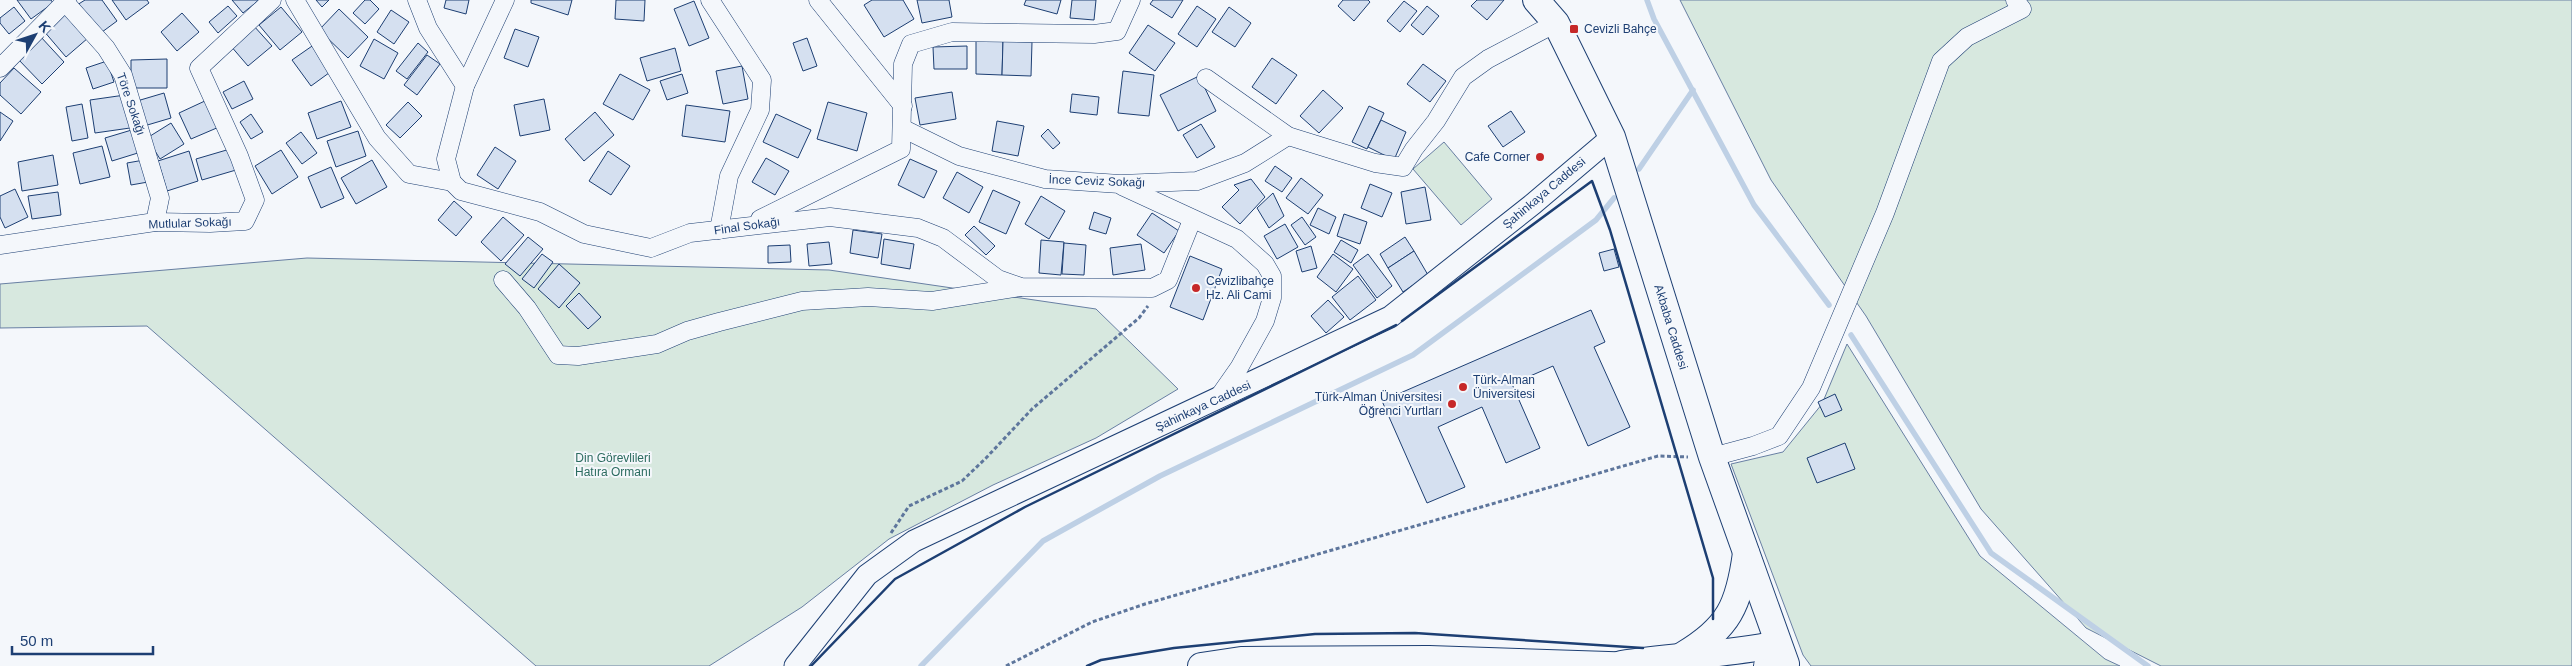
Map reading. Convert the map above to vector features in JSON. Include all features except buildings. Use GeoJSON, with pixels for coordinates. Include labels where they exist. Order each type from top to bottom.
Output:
{"type":"FeatureCollection","features":[{"type":"Feature","properties":{"kind":"main road","name":"Akbaba Caddesi"},"geometry":{"type":"LineString","coordinates":[[1536,0],[1556,23],[1612,136],[1712,457],[1746,552],[1777,658]]}},
{"type":"Feature","properties":{"kind":"main road"},"geometry":{"type":"LineString","coordinates":[[1681,656],[1703,643],[1726,620],[1736,598],[1746,552]]}},
{"type":"Feature","properties":{"kind":"main road"},"geometry":{"type":"LineString","coordinates":[[1201,666],[1241,660],[1429,659],[1630,665],[1681,656],[1746,651],[1777,658]]}},
{"type":"Feature","properties":{"kind":"street","name":"Mutlular Sokağı"},"geometry":{"type":"LineString","coordinates":[[0,245],[155,222],[210,223],[245,221],[255,200],[239,156],[199,68],[272,0]]}},
{"type":"Feature","properties":{"kind":"street","name":"Final Sokağı"},"geometry":{"type":"LineString","coordinates":[[295,0],[378,138],[409,174],[452,182],[461,191],[540,212],[584,234],[651,248],[690,233],[830,217],[918,228],[943,238],[998,279],[1021,287],[1152,288],[1168,280]]}},
{"type":"Feature","properties":{"kind":"street"},"geometry":{"type":"LineString","coordinates":[[417,0],[428,28],[466,86]]}},
{"type":"Feature","properties":{"kind":"street"},"geometry":{"type":"LineString","coordinates":[[452,182],[446,159],[466,86],[505,0]]}},
{"type":"Feature","properties":{"kind":"street"},"geometry":{"type":"LineString","coordinates":[[710,0],[762,80],[760,110],[729,176],[719,230]]}},
{"type":"Feature","properties":{"kind":"street"},"geometry":{"type":"LineString","coordinates":[[818,0],[904,106]]}},
{"type":"Feature","properties":{"kind":"street"},"geometry":{"type":"LineString","coordinates":[[744,227],[901,149],[904,129],[904,64],[911,44],[952,32],[1094,34],[1117,31],[1131,0]]}},
{"type":"Feature","properties":{"kind":"street"},"geometry":{"type":"LineString","coordinates":[[1712,457],[1753,446],[1779,436],[1811,388],[1885,212],[1941,61],[1966,38],[2022,9],[2016,0]]}},
{"type":"Feature","properties":{"kind":"street"},"geometry":{"type":"LineString","coordinates":[[0,68],[66,1]]}},
{"type":"Feature","properties":{"kind":"street","name":"Töre Sokağı"},"geometry":{"type":"LineString","coordinates":[[66,1],[106,48],[123,75],[160,198],[155,222]]}},
{"type":"Feature","properties":{"kind":"street"},"geometry":{"type":"LineString","coordinates":[[1206,78],[1288,136],[1375,163],[1403,167],[1414,149],[1436,121],[1463,77],[1488,59],[1556,23]]}},
{"type":"Feature","properties":{"kind":"street","name":"İnce Ceviz Sokağı"},"geometry":{"type":"LineString","coordinates":[[904,129],[959,156],[1045,179],[1120,184],[1197,181],[1245,163],[1288,136]]}},
{"type":"Feature","properties":{"kind":"street","name":"Şahinkaya Caddesi"},"geometry":{"type":"LineString","coordinates":[[795,666],[867,575],[914,540],[1390,317],[1533,204],[1612,136]]}},
{"type":"Feature","properties":{"kind":"street"},"geometry":{"type":"LineString","coordinates":[[1120,184],[1237,240],[1265,264],[1272,276],[1272,298],[1265,321],[1244,361],[1218,398]]}},
{"type":"Feature","properties":{"kind":"street"},"geometry":{"type":"LineString","coordinates":[[1168,280],[1192,220]]}},
{"type":"Feature","properties":{"kind":"street"},"geometry":{"type":"LineString","coordinates":[[504,280],[527,308],[558,355],[578,356],[657,344],[687,331],[802,302],[868,297],[932,301],[1021,287]]}},
{"type":"Feature","properties":{"kind":"path"},"geometry":{"type":"LineString","coordinates":[[889,558],[892,529],[909,506],[962,481],[1032,409],[1138,318],[1168,280]]}},
{"type":"Feature","properties":{"kind":"path"},"geometry":{"type":"LineString","coordinates":[[1006,666],[1092,622],[1144,604],[1658,456],[1712,457]]}},
{"type":"Feature","properties":{"kind":"green space"},"geometry":{"type":"Polygon","coordinates":[[[1680,0],[2572,0],[2572,666],[2161,666],[2086,628],[1981,509],[1866,316],[1771,180],[1680,0]]]}},
{"type":"Feature","properties":{"kind":"green space"},"geometry":{"type":"Polygon","coordinates":[[[1444,142],[1492,199],[1461,225],[1413,169],[1444,142]]]}},
{"type":"Feature","properties":{"kind":"green space","name":"Din Görevlileri Hatıra Ormanı"},"geometry":{"type":"Polygon","coordinates":[[[307,258],[829,270],[1096,309],[1178,389],[1096,438],[993,485],[889,539],[802,607],[709,666],[536,666],[147,326],[0,328],[0,284],[307,258]]]}},
{"type":"Feature","properties":{"kind":"green space"},"geometry":{"type":"Polygon","coordinates":[[[1847,344],[1980,556],[2105,659],[2120,666],[1811,666],[1803,655],[1731,464],[1783,452],[1822,404],[1847,344]]]}},
{"type":"Feature","properties":{"kind":"waterway"},"geometry":{"type":"LineString","coordinates":[[1647,0],[1654,19],[1754,205],[1829,305]]}},
{"type":"Feature","properties":{"kind":"waterway"},"geometry":{"type":"LineString","coordinates":[[1639,169],[1693,90]]}},
{"type":"Feature","properties":{"kind":"waterway"},"geometry":{"type":"LineString","coordinates":[[921,666],[1043,541],[1160,476],[1413,355],[1596,220],[1614,198]]}},
{"type":"Feature","properties":{"kind":"waterway"},"geometry":{"type":"LineString","coordinates":[[1851,335],[1991,553],[2148,666]]}},
{"type":"Feature","properties":{"kind":"wall"},"geometry":{"type":"LineString","coordinates":[[1402,321],[1592,181],[1610,230],[1713,578],[1713,619]]}},
{"type":"Feature","properties":{"kind":"wall"},"geometry":{"type":"LineString","coordinates":[[811,666],[895,579],[1025,507],[1396,325]]}},
{"type":"Feature","properties":{"kind":"wall"},"geometry":{"type":"LineString","coordinates":[[1087,666],[1101,660],[1174,648],[1315,634],[1415,633],[1643,648]]}},
{"type":"Feature","properties":{"kind":"place","name":"Cevizli Bahçe"},"geometry":{"type":"Point","coordinates":[1574,29]}},
{"type":"Feature","properties":{"kind":"place","name":"Cafe Corner"},"geometry":{"type":"Point","coordinates":[1540,157]}},
{"type":"Feature","properties":{"kind":"place","name":"Cevizlibahçe Hz. Ali Cami"},"geometry":{"type":"Point","coordinates":[1196,288]}},
{"type":"Feature","properties":{"kind":"place","name":"Türk-Alman Üniversitesi"},"geometry":{"type":"Point","coordinates":[1463,387]}},
{"type":"Feature","properties":{"kind":"place","name":"Türk-Alman Üniversitesi Öğrenci Yurtları"},"geometry":{"type":"Point","coordinates":[1452,404]}}]}
